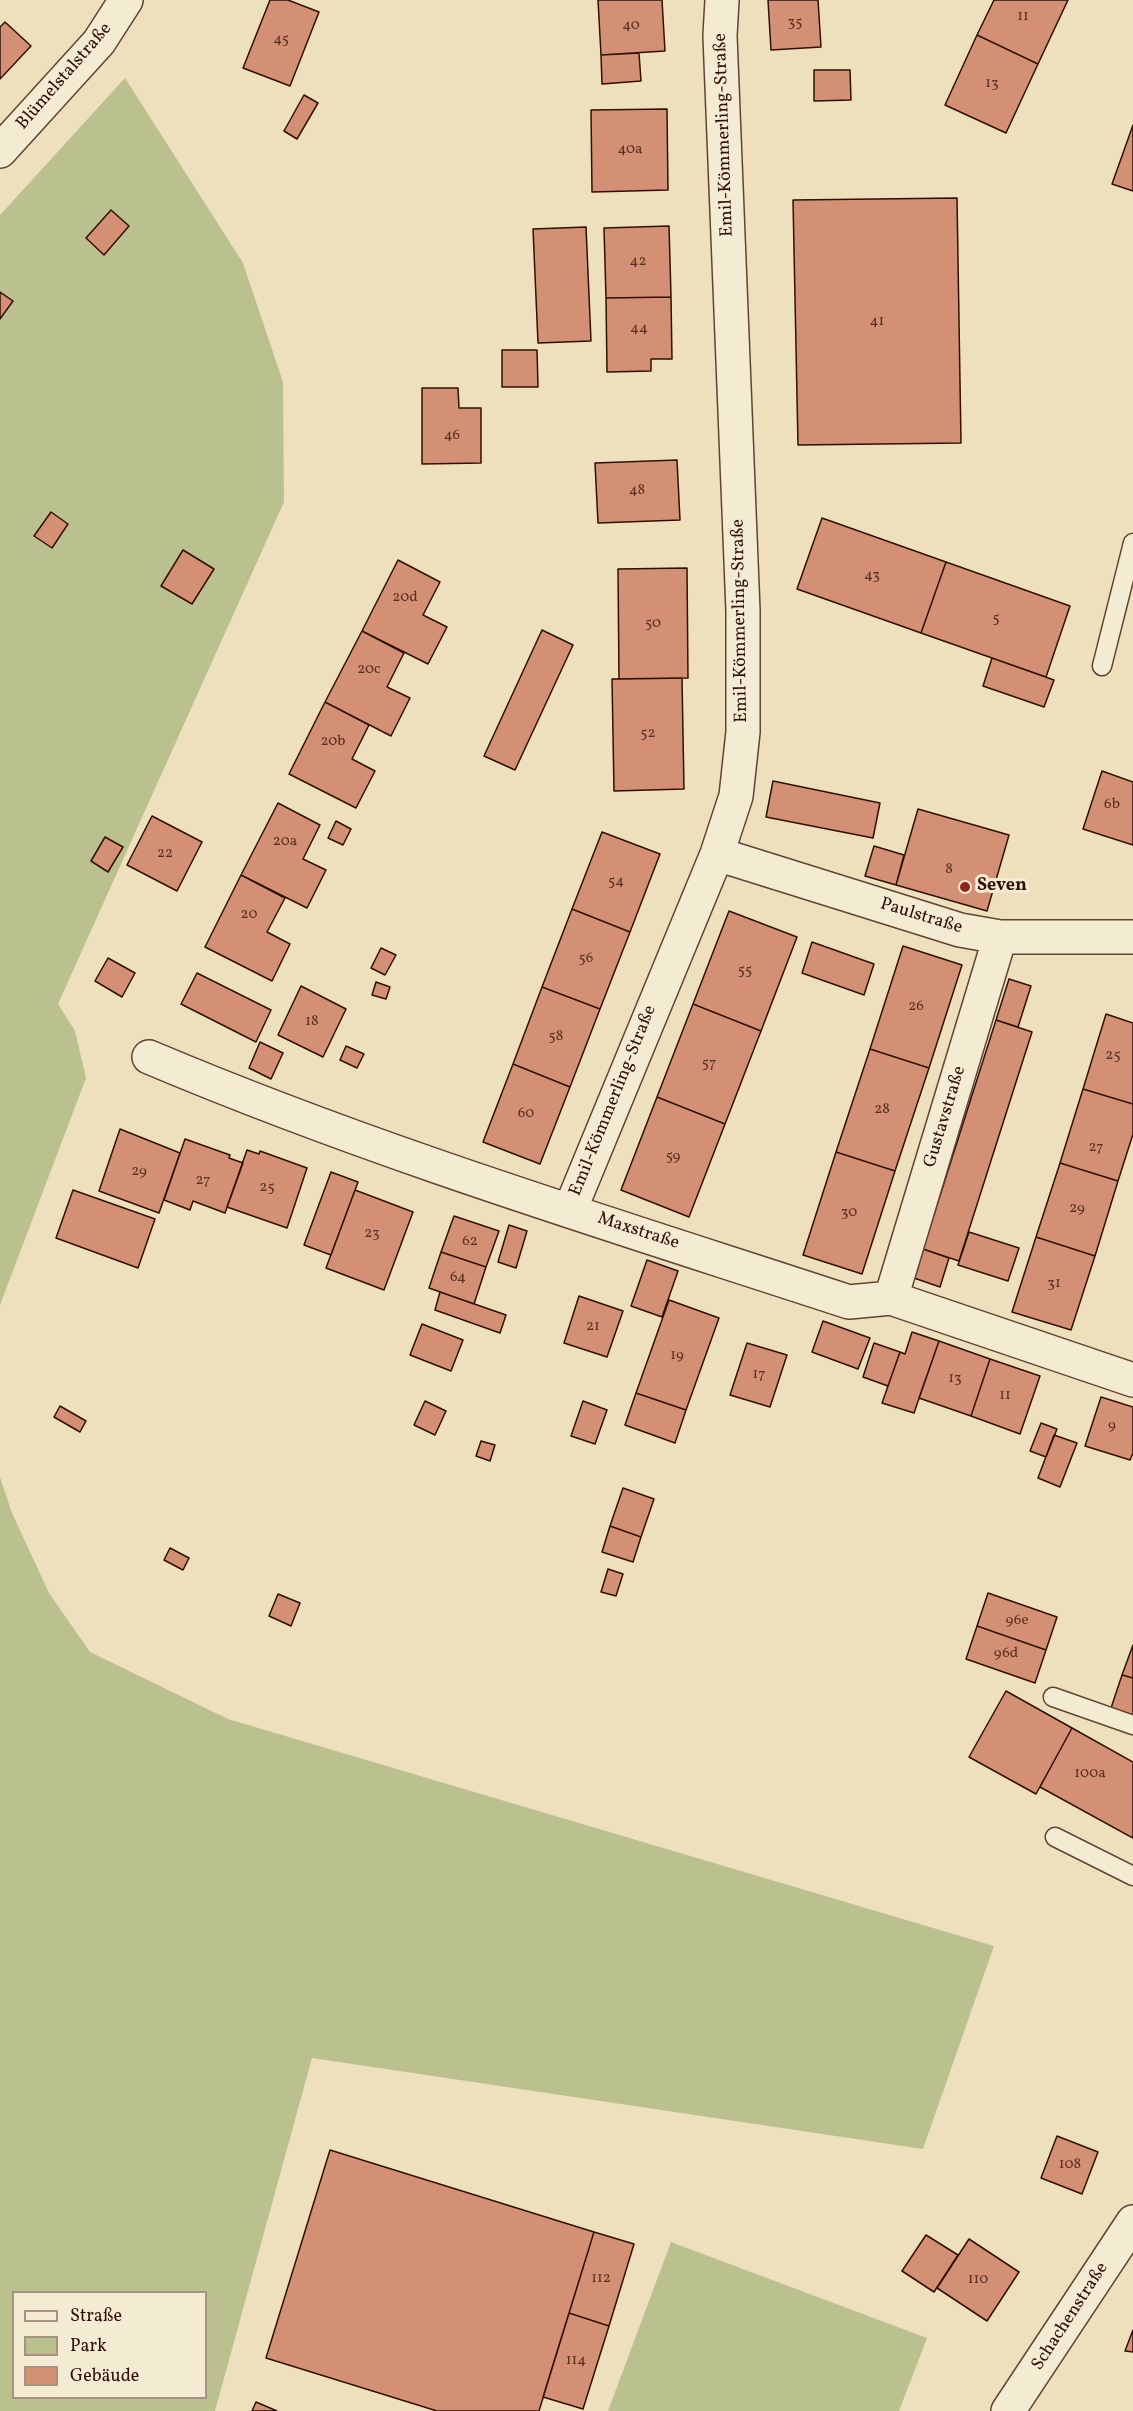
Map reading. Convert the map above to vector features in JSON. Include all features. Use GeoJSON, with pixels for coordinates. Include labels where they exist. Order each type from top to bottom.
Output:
{"type":"FeatureCollection","features":[{"type":"Feature","properties":{"kind":"street","name":"Blümelstalstraße"},"geometry":{"type":"LineString","coordinates":[[0,151],[99,42],[126,0]]}},
{"type":"Feature","properties":{"kind":"street","name":"Emil-Kömmerling-Straße"},"geometry":{"type":"LineString","coordinates":[[570,1210],[717,854],[736,796],[743,732],[743,611],[720,36],[722,0]]}},
{"type":"Feature","properties":{"kind":"street","name":"Paulstraße"},"geometry":{"type":"LineString","coordinates":[[717,854],[960,930],[1000,937],[1133,937]]}},
{"type":"Feature","properties":{"kind":"street","name":"Gustavstraße"},"geometry":{"type":"LineString","coordinates":[[891,1298],[1000,937]]}},
{"type":"Feature","properties":{"kind":"street","name":"Maxstraße"},"geometry":{"type":"LineString","coordinates":[[149,1057],[249,1099],[570,1210],[849,1302],[891,1298],[1133,1380]]}},
{"type":"Feature","properties":{"kind":"street","name":"Schachenstraße"},"geometry":{"type":"LineString","coordinates":[[1008,2411],[1133,2222]]}},
{"type":"Feature","properties":{"kind":"lane"},"geometry":{"type":"LineString","coordinates":[[1102,666],[1133,543]]}},
{"type":"Feature","properties":{"kind":"lane"},"geometry":{"type":"LineString","coordinates":[[1053,1697],[1133,1725]]}},
{"type":"Feature","properties":{"kind":"lane"},"geometry":{"type":"LineString","coordinates":[[1055,1837],[1133,1876]]}},
{"type":"Feature","properties":{"kind":"green space"},"geometry":{"type":"Polygon","coordinates":[[[125,78],[243,263],[283,382],[284,502],[58,1004],[75,1031],[86,1078],[0,1305],[0,215],[125,78]]]}},
{"type":"Feature","properties":{"kind":"green space"},"geometry":{"type":"Polygon","coordinates":[[[0,1477],[12,1513],[49,1593],[90,1652],[228,1719],[994,1946],[923,2149],[312,2058],[215,2411],[0,2411],[0,1477]]]}},
{"type":"Feature","properties":{"kind":"green space"},"geometry":{"type":"Polygon","coordinates":[[[671,2242],[927,2338],[899,2411],[608,2411],[671,2242]]]}},
{"type":"Feature","properties":{"kind":"building"},"geometry":{"type":"Polygon","coordinates":[[[270,0],[288,0],[319,12],[290,86],[243,68],[270,0]]]}},
{"type":"Feature","properties":{"kind":"building"},"geometry":{"type":"Polygon","coordinates":[[[598,0],[662,0],[665,51],[601,55],[598,0]]]}},
{"type":"Feature","properties":{"kind":"building"},"geometry":{"type":"Polygon","coordinates":[[[768,0],[818,0],[821,47],[771,50],[768,0]]]}},
{"type":"Feature","properties":{"kind":"building"},"geometry":{"type":"Polygon","coordinates":[[[994,0],[1068,0],[1038,64],[977,35],[994,0]]]}},
{"type":"Feature","properties":{"kind":"building"},"geometry":{"type":"Polygon","coordinates":[[[5,22],[31,46],[0,79],[0,27],[5,22]]]}},
{"type":"Feature","properties":{"kind":"building"},"geometry":{"type":"Polygon","coordinates":[[[977,35],[1038,64],[1006,133],[945,105],[977,35]]]}},
{"type":"Feature","properties":{"kind":"building"},"geometry":{"type":"Polygon","coordinates":[[[639,53],[641,81],[602,84],[601,55],[639,53]]]}},
{"type":"Feature","properties":{"kind":"building"},"geometry":{"type":"Polygon","coordinates":[[[814,70],[850,70],[851,100],[814,101],[814,70]]]}},
{"type":"Feature","properties":{"kind":"building"},"geometry":{"type":"Polygon","coordinates":[[[304,95],[318,103],[297,139],[284,131],[304,95]]]}},
{"type":"Feature","properties":{"kind":"building"},"geometry":{"type":"Polygon","coordinates":[[[667,109],[668,190],[592,192],[591,110],[667,109]]]}},
{"type":"Feature","properties":{"kind":"building"},"geometry":{"type":"Polygon","coordinates":[[[1133,125],[1133,191],[1112,184],[1133,125]]]}},
{"type":"Feature","properties":{"kind":"building"},"geometry":{"type":"Polygon","coordinates":[[[957,198],[961,443],[798,445],[793,200],[957,198]]]}},
{"type":"Feature","properties":{"kind":"building"},"geometry":{"type":"Polygon","coordinates":[[[111,210],[129,226],[104,255],[86,238],[111,210]]]}},
{"type":"Feature","properties":{"kind":"building"},"geometry":{"type":"Polygon","coordinates":[[[669,226],[671,297],[606,298],[604,228],[669,226]]]}},
{"type":"Feature","properties":{"kind":"building"},"geometry":{"type":"Polygon","coordinates":[[[586,227],[591,341],[538,343],[533,229],[586,227]]]}},
{"type":"Feature","properties":{"kind":"building"},"geometry":{"type":"Polygon","coordinates":[[[0,292],[13,301],[0,319],[0,292]]]}},
{"type":"Feature","properties":{"kind":"building"},"geometry":{"type":"Polygon","coordinates":[[[671,297],[672,359],[651,359],[651,371],[607,372],[606,298],[671,297]]]}},
{"type":"Feature","properties":{"kind":"building"},"geometry":{"type":"Polygon","coordinates":[[[502,350],[537,350],[538,387],[502,387],[502,350]]]}},
{"type":"Feature","properties":{"kind":"building"},"geometry":{"type":"Polygon","coordinates":[[[422,388],[458,388],[459,408],[481,408],[481,463],[422,464],[422,388]]]}},
{"type":"Feature","properties":{"kind":"building"},"geometry":{"type":"Polygon","coordinates":[[[677,460],[680,520],[598,523],[595,463],[677,460]]]}},
{"type":"Feature","properties":{"kind":"building"},"geometry":{"type":"Polygon","coordinates":[[[51,512],[68,524],[52,548],[34,536],[51,512]]]}},
{"type":"Feature","properties":{"kind":"building"},"geometry":{"type":"Polygon","coordinates":[[[822,518],[946,562],[921,633],[797,589],[822,518]]]}},
{"type":"Feature","properties":{"kind":"building"},"geometry":{"type":"Polygon","coordinates":[[[183,550],[214,569],[192,604],[161,586],[183,550]]]}},
{"type":"Feature","properties":{"kind":"building"},"geometry":{"type":"Polygon","coordinates":[[[398,560],[440,582],[423,615],[447,627],[428,664],[362,631],[398,560]]]}},
{"type":"Feature","properties":{"kind":"building"},"geometry":{"type":"Polygon","coordinates":[[[946,562],[1070,606],[1046,677],[921,633],[946,562]]]}},
{"type":"Feature","properties":{"kind":"building"},"geometry":{"type":"Polygon","coordinates":[[[687,568],[688,678],[619,679],[618,569],[687,568]]]}},
{"type":"Feature","properties":{"kind":"building"},"geometry":{"type":"Polygon","coordinates":[[[542,630],[573,645],[515,770],[484,756],[542,630]]]}},
{"type":"Feature","properties":{"kind":"building"},"geometry":{"type":"Polygon","coordinates":[[[362,631],[404,653],[387,687],[410,698],[391,736],[325,702],[362,631]]]}},
{"type":"Feature","properties":{"kind":"building"},"geometry":{"type":"Polygon","coordinates":[[[992,658],[1054,680],[1044,707],[983,686],[992,658]]]}},
{"type":"Feature","properties":{"kind":"building"},"geometry":{"type":"Polygon","coordinates":[[[682,678],[684,789],[614,791],[612,679],[682,678]]]}},
{"type":"Feature","properties":{"kind":"building"},"geometry":{"type":"Polygon","coordinates":[[[325,702],[369,725],[352,759],[375,771],[356,808],[289,774],[325,702]]]}},
{"type":"Feature","properties":{"kind":"building"},"geometry":{"type":"Polygon","coordinates":[[[1102,771],[1133,782],[1133,845],[1083,829],[1102,771]]]}},
{"type":"Feature","properties":{"kind":"building"},"geometry":{"type":"Polygon","coordinates":[[[773,781],[880,803],[873,838],[766,817],[773,781]]]}},
{"type":"Feature","properties":{"kind":"building"},"geometry":{"type":"Polygon","coordinates":[[[278,803],[320,825],[303,859],[326,870],[307,908],[241,875],[278,803]]]}},
{"type":"Feature","properties":{"kind":"building"},"geometry":{"type":"Polygon","coordinates":[[[918,809],[1009,835],[987,911],[896,885],[918,809]]]}},
{"type":"Feature","properties":{"kind":"building"},"geometry":{"type":"Polygon","coordinates":[[[152,816],[202,842],[177,891],[127,865],[152,816]]]}},
{"type":"Feature","properties":{"kind":"building"},"geometry":{"type":"Polygon","coordinates":[[[336,821],[351,829],[343,845],[328,838],[336,821]]]}},
{"type":"Feature","properties":{"kind":"building"},"geometry":{"type":"Polygon","coordinates":[[[602,832],[660,854],[630,932],[572,909],[602,832]]]}},
{"type":"Feature","properties":{"kind":"building"},"geometry":{"type":"Polygon","coordinates":[[[105,837],[123,847],[108,872],[91,861],[105,837]]]}},
{"type":"Feature","properties":{"kind":"building"},"geometry":{"type":"Polygon","coordinates":[[[874,846],[904,855],[896,885],[865,876],[874,846]]]}},
{"type":"Feature","properties":{"kind":"building"},"geometry":{"type":"Polygon","coordinates":[[[241,875],[285,898],[267,932],[290,944],[272,981],[205,947],[241,875]]]}},
{"type":"Feature","properties":{"kind":"building"},"geometry":{"type":"Polygon","coordinates":[[[572,909],[630,932],[600,1009],[542,987],[572,909]]]}},
{"type":"Feature","properties":{"kind":"building"},"geometry":{"type":"Polygon","coordinates":[[[729,911],[797,937],[761,1031],[693,1004],[729,911]]]}},
{"type":"Feature","properties":{"kind":"building"},"geometry":{"type":"Polygon","coordinates":[[[812,942],[874,964],[864,995],[802,973],[812,942]]]}},
{"type":"Feature","properties":{"kind":"building"},"geometry":{"type":"Polygon","coordinates":[[[903,946],[962,965],[929,1068],[870,1049],[903,946]]]}},
{"type":"Feature","properties":{"kind":"building"},"geometry":{"type":"Polygon","coordinates":[[[381,948],[396,955],[385,975],[371,968],[381,948]]]}},
{"type":"Feature","properties":{"kind":"building"},"geometry":{"type":"Polygon","coordinates":[[[108,958],[135,973],[122,997],[95,981],[108,958]]]}},
{"type":"Feature","properties":{"kind":"building"},"geometry":{"type":"Polygon","coordinates":[[[197,973],[271,1010],[256,1042],[181,1004],[197,973]]]}},
{"type":"Feature","properties":{"kind":"building"},"geometry":{"type":"Polygon","coordinates":[[[1009,979],[1031,986],[1018,1027],[996,1020],[1009,979]]]}},
{"type":"Feature","properties":{"kind":"building"},"geometry":{"type":"Polygon","coordinates":[[[376,982],[390,987],[386,999],[372,995],[376,982]]]}},
{"type":"Feature","properties":{"kind":"building"},"geometry":{"type":"Polygon","coordinates":[[[301,986],[346,1009],[323,1057],[278,1035],[301,986]]]}},
{"type":"Feature","properties":{"kind":"building"},"geometry":{"type":"Polygon","coordinates":[[[542,987],[600,1009],[570,1087],[513,1064],[542,987]]]}},
{"type":"Feature","properties":{"kind":"building"},"geometry":{"type":"Polygon","coordinates":[[[693,1004],[761,1031],[725,1124],[657,1097],[693,1004]]]}},
{"type":"Feature","properties":{"kind":"building"},"geometry":{"type":"Polygon","coordinates":[[[1106,1014],[1133,1023],[1133,1104],[1083,1089],[1106,1014]]]}},
{"type":"Feature","properties":{"kind":"building"},"geometry":{"type":"Polygon","coordinates":[[[996,1020],[1032,1032],[959,1261],[923,1249],[996,1020]]]}},
{"type":"Feature","properties":{"kind":"building"},"geometry":{"type":"Polygon","coordinates":[[[260,1042],[283,1053],[271,1079],[249,1068],[260,1042]]]}},
{"type":"Feature","properties":{"kind":"building"},"geometry":{"type":"Polygon","coordinates":[[[346,1046],[364,1054],[357,1068],[340,1060],[346,1046]]]}},
{"type":"Feature","properties":{"kind":"building"},"geometry":{"type":"Polygon","coordinates":[[[870,1049],[929,1068],[895,1171],[836,1152],[870,1049]]]}},
{"type":"Feature","properties":{"kind":"building"},"geometry":{"type":"Polygon","coordinates":[[[513,1064],[570,1087],[540,1164],[483,1142],[513,1064]]]}},
{"type":"Feature","properties":{"kind":"building"},"geometry":{"type":"Polygon","coordinates":[[[1083,1089],[1133,1104],[1133,1134],[1118,1181],[1060,1163],[1083,1089]]]}},
{"type":"Feature","properties":{"kind":"building"},"geometry":{"type":"Polygon","coordinates":[[[657,1097],[725,1124],[689,1217],[621,1190],[657,1097]]]}},
{"type":"Feature","properties":{"kind":"building"},"geometry":{"type":"Polygon","coordinates":[[[120,1129],[180,1153],[159,1213],[99,1191],[120,1129]]]}},
{"type":"Feature","properties":{"kind":"building"},"geometry":{"type":"Polygon","coordinates":[[[185,1139],[230,1155],[229,1158],[243,1163],[225,1213],[193,1201],[190,1210],[164,1200],[185,1139]]]}},
{"type":"Feature","properties":{"kind":"building"},"geometry":{"type":"Polygon","coordinates":[[[247,1150],[259,1154],[260,1151],[307,1168],[287,1228],[227,1207],[247,1150]]]}},
{"type":"Feature","properties":{"kind":"building"},"geometry":{"type":"Polygon","coordinates":[[[836,1152],[895,1171],[862,1274],[803,1255],[836,1152]]]}},
{"type":"Feature","properties":{"kind":"building"},"geometry":{"type":"Polygon","coordinates":[[[1060,1163],[1118,1181],[1095,1256],[1036,1237],[1060,1163]]]}},
{"type":"Feature","properties":{"kind":"building"},"geometry":{"type":"Polygon","coordinates":[[[331,1172],[358,1182],[331,1255],[304,1245],[331,1172]]]}},
{"type":"Feature","properties":{"kind":"building"},"geometry":{"type":"Polygon","coordinates":[[[73,1190],[155,1219],[138,1268],[56,1238],[73,1190]]]}},
{"type":"Feature","properties":{"kind":"building"},"geometry":{"type":"Polygon","coordinates":[[[355,1190],[413,1212],[384,1290],[326,1268],[355,1190]]]}},
{"type":"Feature","properties":{"kind":"building"},"geometry":{"type":"Polygon","coordinates":[[[454,1216],[499,1231],[486,1267],[441,1252],[454,1216]]]}},
{"type":"Feature","properties":{"kind":"building"},"geometry":{"type":"Polygon","coordinates":[[[509,1225],[527,1231],[516,1268],[498,1262],[509,1225]]]}},
{"type":"Feature","properties":{"kind":"building"},"geometry":{"type":"Polygon","coordinates":[[[969,1232],[1019,1248],[1008,1281],[958,1265],[969,1232]]]}},
{"type":"Feature","properties":{"kind":"building"},"geometry":{"type":"Polygon","coordinates":[[[1036,1237],[1095,1256],[1071,1330],[1012,1312],[1036,1237]]]}},
{"type":"Feature","properties":{"kind":"building"},"geometry":{"type":"Polygon","coordinates":[[[923,1249],[949,1258],[940,1287],[914,1278],[923,1249]]]}},
{"type":"Feature","properties":{"kind":"building"},"geometry":{"type":"Polygon","coordinates":[[[441,1252],[486,1267],[474,1304],[429,1288],[441,1252]]]}},
{"type":"Feature","properties":{"kind":"building"},"geometry":{"type":"Polygon","coordinates":[[[647,1260],[678,1271],[662,1317],[631,1306],[647,1260]]]}},
{"type":"Feature","properties":{"kind":"building"},"geometry":{"type":"Polygon","coordinates":[[[440,1292],[506,1315],[500,1333],[435,1310],[440,1292]]]}},
{"type":"Feature","properties":{"kind":"building"},"geometry":{"type":"Polygon","coordinates":[[[579,1296],[623,1311],[607,1357],[564,1343],[579,1296]]]}},
{"type":"Feature","properties":{"kind":"building"},"geometry":{"type":"Polygon","coordinates":[[[669,1300],[719,1318],[686,1410],[636,1393],[669,1300]]]}},
{"type":"Feature","properties":{"kind":"building"},"geometry":{"type":"Polygon","coordinates":[[[823,1321],[870,1338],[858,1369],[812,1352],[823,1321]]]}},
{"type":"Feature","properties":{"kind":"building"},"geometry":{"type":"Polygon","coordinates":[[[422,1324],[463,1340],[451,1371],[410,1355],[422,1324]]]}},
{"type":"Feature","properties":{"kind":"building"},"geometry":{"type":"Polygon","coordinates":[[[912,1332],[939,1341],[914,1413],[882,1403],[900,1352],[905,1354],[912,1332]]]}},
{"type":"Feature","properties":{"kind":"building"},"geometry":{"type":"Polygon","coordinates":[[[939,1341],[990,1359],[971,1416],[919,1398],[939,1341]]]}},
{"type":"Feature","properties":{"kind":"building"},"geometry":{"type":"Polygon","coordinates":[[[747,1343],[787,1355],[770,1407],[730,1395],[747,1343]]]}},
{"type":"Feature","properties":{"kind":"building"},"geometry":{"type":"Polygon","coordinates":[[[874,1343],[900,1352],[888,1386],[863,1377],[874,1343]]]}},
{"type":"Feature","properties":{"kind":"building"},"geometry":{"type":"Polygon","coordinates":[[[990,1359],[1040,1376],[1020,1434],[971,1416],[990,1359]]]}},
{"type":"Feature","properties":{"kind":"building"},"geometry":{"type":"Polygon","coordinates":[[[636,1393],[686,1410],[675,1443],[625,1425],[636,1393]]]}},
{"type":"Feature","properties":{"kind":"building"},"geometry":{"type":"Polygon","coordinates":[[[1101,1397],[1133,1407],[1133,1453],[1130,1460],[1085,1446],[1101,1397]]]}},
{"type":"Feature","properties":{"kind":"building"},"geometry":{"type":"Polygon","coordinates":[[[425,1401],[446,1411],[435,1435],[414,1425],[425,1401]]]}},
{"type":"Feature","properties":{"kind":"building"},"geometry":{"type":"Polygon","coordinates":[[[583,1401],[607,1410],[595,1444],[571,1436],[583,1401]]]}},
{"type":"Feature","properties":{"kind":"building"},"geometry":{"type":"Polygon","coordinates":[[[60,1406],[86,1421],[80,1432],[54,1417],[60,1406]]]}},
{"type":"Feature","properties":{"kind":"building"},"geometry":{"type":"Polygon","coordinates":[[[1041,1423],[1057,1429],[1046,1457],[1030,1451],[1041,1423]]]}},
{"type":"Feature","properties":{"kind":"building"},"geometry":{"type":"Polygon","coordinates":[[[1054,1435],[1077,1443],[1060,1487],[1038,1478],[1054,1435]]]}},
{"type":"Feature","properties":{"kind":"building"},"geometry":{"type":"Polygon","coordinates":[[[481,1441],[495,1445],[490,1461],[476,1456],[481,1441]]]}},
{"type":"Feature","properties":{"kind":"building"},"geometry":{"type":"Polygon","coordinates":[[[623,1488],[654,1499],[641,1537],[610,1526],[623,1488]]]}},
{"type":"Feature","properties":{"kind":"building"},"geometry":{"type":"Polygon","coordinates":[[[610,1526],[641,1537],[633,1562],[602,1552],[610,1526]]]}},
{"type":"Feature","properties":{"kind":"building"},"geometry":{"type":"Polygon","coordinates":[[[170,1548],[189,1558],[183,1570],[164,1560],[170,1548]]]}},
{"type":"Feature","properties":{"kind":"building"},"geometry":{"type":"Polygon","coordinates":[[[608,1569],[623,1574],[616,1596],[601,1592],[608,1569]]]}},
{"type":"Feature","properties":{"kind":"building"},"geometry":{"type":"Polygon","coordinates":[[[988,1593],[1057,1617],[1046,1650],[977,1626],[988,1593]]]}},
{"type":"Feature","properties":{"kind":"building"},"geometry":{"type":"Polygon","coordinates":[[[278,1594],[300,1603],[291,1626],[269,1616],[278,1594]]]}},
{"type":"Feature","properties":{"kind":"building"},"geometry":{"type":"Polygon","coordinates":[[[977,1626],[1046,1650],[1035,1683],[966,1659],[977,1626]]]}},
{"type":"Feature","properties":{"kind":"building"},"geometry":{"type":"Polygon","coordinates":[[[1133,1645],[1133,1678],[1122,1675],[1133,1645]]]}},
{"type":"Feature","properties":{"kind":"building"},"geometry":{"type":"Polygon","coordinates":[[[1122,1675],[1133,1678],[1133,1715],[1111,1708],[1122,1675]]]}},
{"type":"Feature","properties":{"kind":"building"},"geometry":{"type":"Polygon","coordinates":[[[1006,1691],[1072,1728],[1036,1794],[969,1757],[1006,1691]]]}},
{"type":"Feature","properties":{"kind":"building"},"geometry":{"type":"Polygon","coordinates":[[[1072,1728],[1133,1762],[1133,1838],[1040,1787],[1072,1728]]]}},
{"type":"Feature","properties":{"kind":"building"},"geometry":{"type":"Polygon","coordinates":[[[1057,2136],[1098,2152],[1082,2194],[1041,2178],[1057,2136]]]}},
{"type":"Feature","properties":{"kind":"building"},"geometry":{"type":"Polygon","coordinates":[[[330,2150],[594,2232],[539,2411],[437,2411],[266,2358],[330,2150]]]}},
{"type":"Feature","properties":{"kind":"building"},"geometry":{"type":"Polygon","coordinates":[[[594,2232],[634,2244],[609,2326],[569,2313],[594,2232]]]}},
{"type":"Feature","properties":{"kind":"building"},"geometry":{"type":"Polygon","coordinates":[[[926,2235],[958,2255],[934,2292],[902,2271],[926,2235]]]}},
{"type":"Feature","properties":{"kind":"building"},"geometry":{"type":"Polygon","coordinates":[[[969,2239],[1019,2272],[987,2321],[937,2288],[969,2239]]]}},
{"type":"Feature","properties":{"kind":"building"},"geometry":{"type":"Polygon","coordinates":[[[569,2313],[609,2326],[583,2409],[543,2397],[569,2313]]]}},
{"type":"Feature","properties":{"kind":"building"},"geometry":{"type":"Polygon","coordinates":[[[1133,2330],[1133,2352],[1125,2351],[1133,2330]]]}},
{"type":"Feature","properties":{"kind":"building"},"geometry":{"type":"Polygon","coordinates":[[[256,2402],[277,2411],[252,2411],[256,2402]]]}},
{"type":"Feature","properties":{"kind":"place","name":"Seven"},"geometry":{"type":"Point","coordinates":[965,887]}}]}
